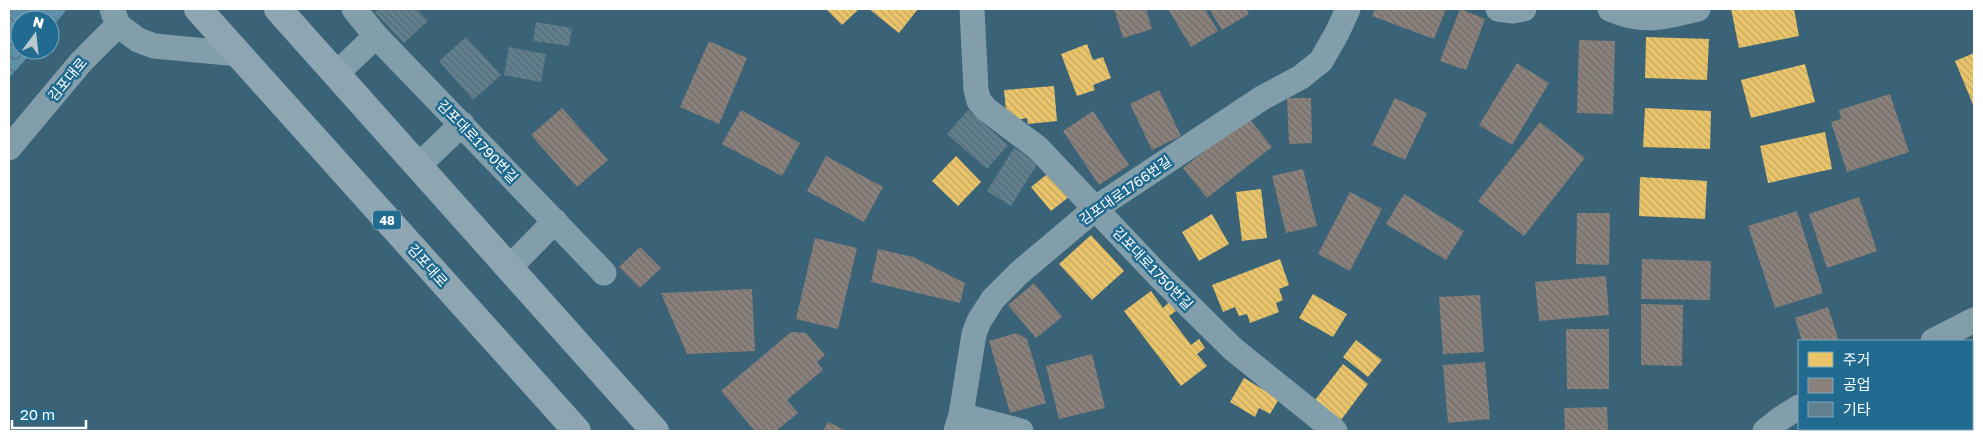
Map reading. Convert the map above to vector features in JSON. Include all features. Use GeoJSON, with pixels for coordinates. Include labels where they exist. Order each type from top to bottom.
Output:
{"type":"FeatureCollection","features":[{"type":"Feature","properties":{"kind":"main road","name":"김포대로"},"geometry":{"type":"LineString","coordinates":[[198,9],[577,431]]}},
{"type":"Feature","properties":{"kind":"main road"},"geometry":{"type":"LineString","coordinates":[[278,9],[655,431]]}},
{"type":"Feature","properties":{"kind":"lane","name":"김포대로1790번길"},"geometry":{"type":"LineString","coordinates":[[354,9],[376,36],[604,273]]}},
{"type":"Feature","properties":{"kind":"lane","name":"김포대로1750번길"},"geometry":{"type":"LineString","coordinates":[[972,9],[976,90],[986,110],[1038,148],[1157,274],[1226,342],[1335,431]]}},
{"type":"Feature","properties":{"kind":"lane","name":"김포대로1766번길"},"geometry":{"type":"LineString","coordinates":[[1021,431],[959,423],[974,334],[986,308],[1018,273],[1096,208],[1262,98],[1301,77],[1321,61],[1348,9]]}},
{"type":"Feature","properties":{"kind":"lane"},"geometry":{"type":"LineString","coordinates":[[1498,9],[1513,11],[1524,9]]}},
{"type":"Feature","properties":{"kind":"lane"},"geometry":{"type":"LineString","coordinates":[[1610,9],[1642,19],[1659,18],[1698,9]]}},
{"type":"Feature","properties":{"kind":"lane"},"geometry":{"type":"LineString","coordinates":[[115,17],[138,40],[154,46],[239,54]]}},
{"type":"Feature","properties":{"kind":"lane","name":"김포대로"},"geometry":{"type":"LineString","coordinates":[[9,148],[81,62],[115,17]]}},
{"type":"Feature","properties":{"kind":"lane"},"geometry":{"type":"LineString","coordinates":[[336,74],[376,36]]}},
{"type":"Feature","properties":{"kind":"lane"},"geometry":{"type":"LineString","coordinates":[[418,166],[462,124]]}},
{"type":"Feature","properties":{"kind":"lane"},"geometry":{"type":"LineString","coordinates":[[509,268],[555,222]]}},
{"type":"Feature","properties":{"kind":"lane"},"geometry":{"type":"LineString","coordinates":[[1935,340],[1974,320]]}},
{"type":"Feature","properties":{"kind":"lane"},"geometry":{"type":"LineString","coordinates":[[1765,431],[1780,418],[1798,408]]}},
{"type":"Feature","properties":{"kind":"water"},"geometry":{"type":"Polygon","coordinates":[[[9,9],[67,9],[60,18],[60,10],[10,10],[10,60],[25,60],[9,78],[9,9]]]}},
{"type":"Feature","properties":{"kind":"building: 주거"},"geometry":{"type":"Polygon","coordinates":[[[826,9],[859,9],[842,25],[826,9]]]}},
{"type":"Feature","properties":{"kind":"building: 주거"},"geometry":{"type":"Polygon","coordinates":[[[869,9],[918,9],[899,33],[869,9]]]}},
{"type":"Feature","properties":{"kind":"building: 주거"},"geometry":{"type":"Polygon","coordinates":[[[1731,9],[1794,9],[1799,36],[1739,48],[1731,9]]]}},
{"type":"Feature","properties":{"kind":"building: 주거"},"geometry":{"type":"Polygon","coordinates":[[[1646,37],[1709,39],[1707,80],[1645,78],[1646,37]]]}},
{"type":"Feature","properties":{"kind":"building: 주거"},"geometry":{"type":"Polygon","coordinates":[[[1087,44],[1093,60],[1103,57],[1111,78],[1093,85],[1095,90],[1077,96],[1061,54],[1087,44]]]}},
{"type":"Feature","properties":{"kind":"building: 주거"},"geometry":{"type":"Polygon","coordinates":[[[1974,53],[1974,107],[1955,61],[1974,53]]]}},
{"type":"Feature","properties":{"kind":"building: 주거"},"geometry":{"type":"Polygon","coordinates":[[[1805,64],[1815,102],[1751,118],[1741,80],[1805,64]]]}},
{"type":"Feature","properties":{"kind":"building: 주거"},"geometry":{"type":"Polygon","coordinates":[[[1054,86],[1057,121],[1028,124],[1027,118],[1016,120],[1006,110],[1004,90],[1054,86]]]}},
{"type":"Feature","properties":{"kind":"building: 주거"},"geometry":{"type":"Polygon","coordinates":[[[1645,108],[1711,111],[1710,149],[1643,147],[1645,108]]]}},
{"type":"Feature","properties":{"kind":"building: 주거"},"geometry":{"type":"Polygon","coordinates":[[[1825,132],[1832,169],[1768,183],[1760,146],[1825,132]]]}},
{"type":"Feature","properties":{"kind":"building: 주거"},"geometry":{"type":"Polygon","coordinates":[[[956,156],[981,182],[958,206],[932,181],[956,156]]]}},
{"type":"Feature","properties":{"kind":"building: 주거"},"geometry":{"type":"Polygon","coordinates":[[[1050,172],[1070,196],[1051,211],[1031,187],[1050,172]]]}},
{"type":"Feature","properties":{"kind":"building: 주거"},"geometry":{"type":"Polygon","coordinates":[[[1640,177],[1707,181],[1705,219],[1639,216],[1640,177]]]}},
{"type":"Feature","properties":{"kind":"building: 주거"},"geometry":{"type":"Polygon","coordinates":[[[1261,189],[1267,238],[1242,241],[1236,192],[1261,189]]]}},
{"type":"Feature","properties":{"kind":"building: 주거"},"geometry":{"type":"Polygon","coordinates":[[[1212,214],[1229,244],[1199,261],[1182,232],[1212,214]]]}},
{"type":"Feature","properties":{"kind":"building: 주거"},"geometry":{"type":"Polygon","coordinates":[[[1091,235],[1124,271],[1092,300],[1059,264],[1091,235]]]}},
{"type":"Feature","properties":{"kind":"building: 주거"},"geometry":{"type":"Polygon","coordinates":[[[1280,259],[1289,285],[1279,289],[1283,300],[1276,303],[1279,312],[1250,323],[1247,314],[1239,316],[1235,307],[1223,312],[1212,285],[1280,259]]]}},
{"type":"Feature","properties":{"kind":"building: 주거"},"geometry":{"type":"Polygon","coordinates":[[[1151,291],[1163,308],[1169,302],[1176,311],[1169,316],[1191,345],[1199,339],[1205,348],[1197,354],[1207,366],[1181,386],[1124,311],[1151,291]]]}},
{"type":"Feature","properties":{"kind":"building: 주거"},"geometry":{"type":"Polygon","coordinates":[[[1313,294],[1347,314],[1333,337],[1299,318],[1313,294]]]}},
{"type":"Feature","properties":{"kind":"building: 주거"},"geometry":{"type":"Polygon","coordinates":[[[1356,340],[1382,360],[1368,377],[1343,357],[1356,340]]]}},
{"type":"Feature","properties":{"kind":"building: 주거"},"geometry":{"type":"Polygon","coordinates":[[[1343,364],[1368,384],[1341,420],[1315,400],[1343,364]]]}},
{"type":"Feature","properties":{"kind":"building: 주거"},"geometry":{"type":"Polygon","coordinates":[[[1244,378],[1279,399],[1270,414],[1259,408],[1255,417],[1230,402],[1244,378]]]}},
{"type":"Feature","properties":{"kind":"building: 공업"},"geometry":{"type":"Polygon","coordinates":[[[1114,9],[1146,9],[1152,29],[1123,38],[1114,9]]]}},
{"type":"Feature","properties":{"kind":"building: 공업"},"geometry":{"type":"Polygon","coordinates":[[[1168,9],[1205,9],[1218,31],[1191,47],[1168,9]]]}},
{"type":"Feature","properties":{"kind":"building: 공업"},"geometry":{"type":"Polygon","coordinates":[[[1209,9],[1246,9],[1249,14],[1222,30],[1209,9]]]}},
{"type":"Feature","properties":{"kind":"building: 공업"},"geometry":{"type":"Polygon","coordinates":[[[1375,9],[1446,9],[1434,39],[1372,16],[1375,9]]]}},
{"type":"Feature","properties":{"kind":"building: 공업"},"geometry":{"type":"Polygon","coordinates":[[[1460,9],[1485,19],[1466,70],[1440,61],[1460,9]]]}},
{"type":"Feature","properties":{"kind":"building: 공업"},"geometry":{"type":"Polygon","coordinates":[[[1579,40],[1615,41],[1613,114],[1577,113],[1579,40]]]}},
{"type":"Feature","properties":{"kind":"building: 공업"},"geometry":{"type":"Polygon","coordinates":[[[709,41],[747,58],[719,124],[680,107],[709,41]]]}},
{"type":"Feature","properties":{"kind":"building: 공업"},"geometry":{"type":"Polygon","coordinates":[[[1517,63],[1549,83],[1512,145],[1479,125],[1517,63]]]}},
{"type":"Feature","properties":{"kind":"building: 공업"},"geometry":{"type":"Polygon","coordinates":[[[1159,90],[1181,136],[1152,150],[1130,104],[1159,90]]]}},
{"type":"Feature","properties":{"kind":"building: 공업"},"geometry":{"type":"Polygon","coordinates":[[[1890,94],[1909,152],[1847,172],[1831,122],[1841,119],[1839,110],[1890,94]]]}},
{"type":"Feature","properties":{"kind":"building: 공업"},"geometry":{"type":"Polygon","coordinates":[[[1287,98],[1311,98],[1312,143],[1289,144],[1287,98]]]}},
{"type":"Feature","properties":{"kind":"building: 공업"},"geometry":{"type":"Polygon","coordinates":[[[1395,98],[1427,113],[1405,160],[1372,145],[1395,98]]]}},
{"type":"Feature","properties":{"kind":"building: 공업"},"geometry":{"type":"Polygon","coordinates":[[[562,108],[608,160],[577,187],[531,135],[562,108]]]}},
{"type":"Feature","properties":{"kind":"building: 공업"},"geometry":{"type":"Polygon","coordinates":[[[741,110],[800,143],[782,176],[722,144],[741,110]]]}},
{"type":"Feature","properties":{"kind":"building: 공업"},"geometry":{"type":"Polygon","coordinates":[[[1093,111],[1129,165],[1099,185],[1063,131],[1093,111]]]}},
{"type":"Feature","properties":{"kind":"building: 공업"},"geometry":{"type":"Polygon","coordinates":[[[1248,117],[1272,147],[1207,198],[1183,168],[1248,117]]]}},
{"type":"Feature","properties":{"kind":"building: 공업"},"geometry":{"type":"Polygon","coordinates":[[[1540,122],[1585,158],[1524,236],[1478,201],[1540,122]]]}},
{"type":"Feature","properties":{"kind":"building: 공업"},"geometry":{"type":"Polygon","coordinates":[[[826,156],[883,187],[864,222],[807,191],[826,156]]]}},
{"type":"Feature","properties":{"kind":"building: 공업"},"geometry":{"type":"Polygon","coordinates":[[[1303,169],[1317,226],[1286,233],[1272,176],[1303,169]]]}},
{"type":"Feature","properties":{"kind":"building: 공업"},"geometry":{"type":"Polygon","coordinates":[[[1350,192],[1382,209],[1350,271],[1318,254],[1350,192]]]}},
{"type":"Feature","properties":{"kind":"building: 공업"},"geometry":{"type":"Polygon","coordinates":[[[1404,194],[1464,231],[1446,260],[1386,224],[1404,194]]]}},
{"type":"Feature","properties":{"kind":"building: 공업"},"geometry":{"type":"Polygon","coordinates":[[[1859,197],[1877,251],[1827,268],[1809,214],[1859,197]]]}},
{"type":"Feature","properties":{"kind":"building: 공업"},"geometry":{"type":"Polygon","coordinates":[[[1797,211],[1823,293],[1775,308],[1748,226],[1797,211]]]}},
{"type":"Feature","properties":{"kind":"building: 공업"},"geometry":{"type":"Polygon","coordinates":[[[1577,213],[1610,213],[1609,265],[1576,264],[1577,213]]]}},
{"type":"Feature","properties":{"kind":"building: 공업"},"geometry":{"type":"Polygon","coordinates":[[[815,238],[857,248],[838,329],[796,319],[815,238]]]}},
{"type":"Feature","properties":{"kind":"building: 공업"},"geometry":{"type":"Polygon","coordinates":[[[640,247],[661,268],[640,288],[619,267],[640,247]]]}},
{"type":"Feature","properties":{"kind":"building: 공업"},"geometry":{"type":"Polygon","coordinates":[[[878,249],[913,257],[965,283],[960,303],[871,282],[878,249]]]}},
{"type":"Feature","properties":{"kind":"building: 공업"},"geometry":{"type":"Polygon","coordinates":[[[1642,259],[1711,261],[1710,300],[1641,299],[1642,259]]]}},
{"type":"Feature","properties":{"kind":"building: 공업"},"geometry":{"type":"Polygon","coordinates":[[[1606,276],[1609,315],[1539,321],[1535,282],[1606,276]]]}},
{"type":"Feature","properties":{"kind":"building: 공업"},"geometry":{"type":"Polygon","coordinates":[[[1034,283],[1062,317],[1036,338],[1008,305],[1034,283]]]}},
{"type":"Feature","properties":{"kind":"building: 공업"},"geometry":{"type":"Polygon","coordinates":[[[752,289],[755,351],[687,354],[661,293],[752,289]]]}},
{"type":"Feature","properties":{"kind":"building: 공업"},"geometry":{"type":"Polygon","coordinates":[[[1480,295],[1484,352],[1443,354],[1439,297],[1480,295]]]}},
{"type":"Feature","properties":{"kind":"building: 공업"},"geometry":{"type":"Polygon","coordinates":[[[1641,304],[1683,305],[1682,366],[1641,365],[1641,304]]]}},
{"type":"Feature","properties":{"kind":"building: 공업"},"geometry":{"type":"Polygon","coordinates":[[[1828,307],[1839,340],[1802,340],[1795,318],[1828,307]]]}},
{"type":"Feature","properties":{"kind":"building: 공업"},"geometry":{"type":"Polygon","coordinates":[[[1566,329],[1609,329],[1609,389],[1567,389],[1566,329]]]}},
{"type":"Feature","properties":{"kind":"building: 공업"},"geometry":{"type":"Polygon","coordinates":[[[791,332],[806,333],[825,355],[817,362],[823,370],[787,400],[798,413],[776,431],[755,431],[721,391],[791,332]]]}},
{"type":"Feature","properties":{"kind":"building: 공업"},"geometry":{"type":"Polygon","coordinates":[[[1016,333],[1027,339],[1046,403],[1010,413],[989,341],[1016,333]]]}},
{"type":"Feature","properties":{"kind":"building: 공업"},"geometry":{"type":"Polygon","coordinates":[[[1092,354],[1105,408],[1059,419],[1046,366],[1092,354]]]}},
{"type":"Feature","properties":{"kind":"building: 공업"},"geometry":{"type":"Polygon","coordinates":[[[1485,362],[1490,419],[1448,423],[1443,365],[1485,362]]]}},
{"type":"Feature","properties":{"kind":"building: 공업"},"geometry":{"type":"Polygon","coordinates":[[[1607,407],[1608,431],[1565,431],[1564,408],[1607,407]]]}},
{"type":"Feature","properties":{"kind":"building: 공업"},"geometry":{"type":"Polygon","coordinates":[[[828,422],[847,431],[823,431],[828,422]]]}},
{"type":"Feature","properties":{"kind":"building: 기타"},"geometry":{"type":"Polygon","coordinates":[[[379,9],[416,9],[428,21],[404,43],[375,12],[379,9]]]}},
{"type":"Feature","properties":{"kind":"building: 기타"},"geometry":{"type":"Polygon","coordinates":[[[536,22],[572,28],[569,46],[533,41],[536,22]]]}},
{"type":"Feature","properties":{"kind":"building: 기타"},"geometry":{"type":"Polygon","coordinates":[[[466,37],[501,75],[473,100],[439,61],[466,37]]]}},
{"type":"Feature","properties":{"kind":"building: 기타"},"geometry":{"type":"Polygon","coordinates":[[[509,47],[546,54],[541,82],[504,75],[509,47]]]}},
{"type":"Feature","properties":{"kind":"building: 기타"},"geometry":{"type":"Polygon","coordinates":[[[968,110],[1008,145],[987,169],[947,134],[968,110]]]}},
{"type":"Feature","properties":{"kind":"building: 기타"},"geometry":{"type":"Polygon","coordinates":[[[1014,148],[1038,163],[1011,206],[987,191],[1014,148]]]}}]}
